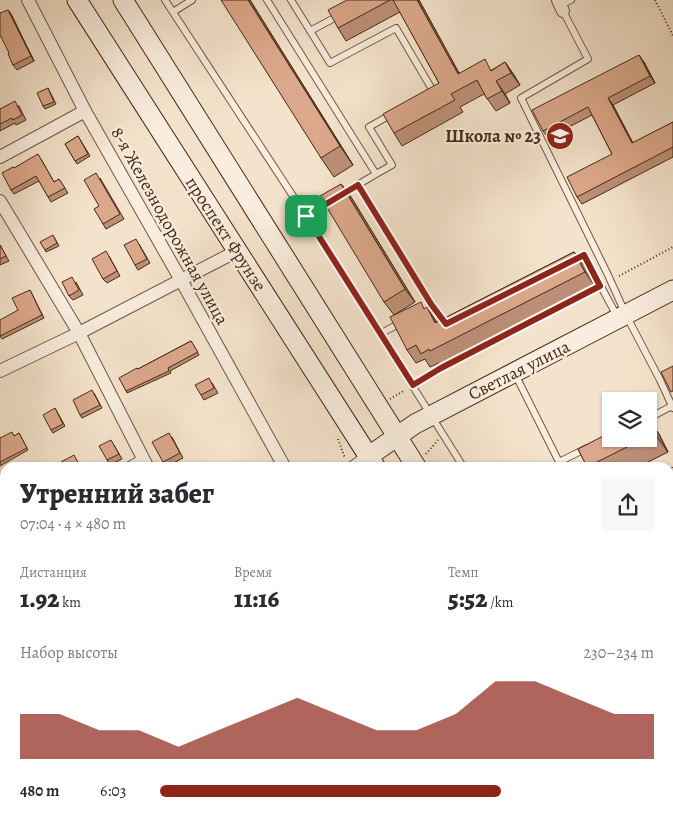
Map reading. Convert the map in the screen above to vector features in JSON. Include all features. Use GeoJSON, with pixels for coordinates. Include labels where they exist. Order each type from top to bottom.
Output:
{"type":"FeatureCollection","features":[{"type":"Feature","properties":{"kind":"main road","name":"проспект Фрунзе"},"geometry":{"type":"LineString","coordinates":[[77,0],[372,462]]}},
{"type":"Feature","properties":{"kind":"main road","name":"проспект Фрунзе"},"geometry":{"type":"LineString","coordinates":[[123,0],[414,462]]}},
{"type":"Feature","properties":{"kind":"main road","name":"Светлая улица"},"geometry":{"type":"LineString","coordinates":[[372,462],[398,436],[415,424],[673,290]]}},
{"type":"Feature","properties":{"kind":"street","name":"8-я Железнодорожная улица"},"geometry":{"type":"LineString","coordinates":[[28,0],[85,111],[282,462]]}},
{"type":"Feature","properties":{"kind":"street"},"geometry":{"type":"LineString","coordinates":[[0,157],[85,111]]}},
{"type":"Feature","properties":{"kind":"street"},"geometry":{"type":"LineString","coordinates":[[0,201],[79,333],[145,462]]}},
{"type":"Feature","properties":{"kind":"street"},"geometry":{"type":"LineString","coordinates":[[0,371],[79,333],[237,251]]}},
{"type":"Feature","properties":{"kind":"lane"},"geometry":{"type":"LineString","coordinates":[[165,0],[306,216],[460,462]]}},
{"type":"Feature","properties":{"kind":"lane"},"geometry":{"type":"LineString","coordinates":[[173,12],[192,0]]}},
{"type":"Feature","properties":{"kind":"lane"},"geometry":{"type":"LineString","coordinates":[[267,0],[376,174]]}},
{"type":"Feature","properties":{"kind":"lane"},"geometry":{"type":"LineString","coordinates":[[291,0],[330,63],[396,28],[433,91],[426,95]]}},
{"type":"Feature","properties":{"kind":"lane"},"geometry":{"type":"LineString","coordinates":[[563,4],[588,59],[521,98],[610,280],[622,317]]}},
{"type":"Feature","properties":{"kind":"lane"},"geometry":{"type":"LineString","coordinates":[[310,31],[348,11]]}},
{"type":"Feature","properties":{"kind":"lane"},"geometry":{"type":"LineString","coordinates":[[306,216],[392,165],[369,127],[397,111]]}},
{"type":"Feature","properties":{"kind":"lane"},"geometry":{"type":"LineString","coordinates":[[358,185],[431,304],[446,324],[454,320]]}},
{"type":"Feature","properties":{"kind":"lane"},"geometry":{"type":"LineString","coordinates":[[566,264],[584,255],[600,286],[664,379],[672,407],[657,414]]}},
{"type":"Feature","properties":{"kind":"lane"},"geometry":{"type":"LineString","coordinates":[[422,309],[431,304]]}},
{"type":"Feature","properties":{"kind":"lane"},"geometry":{"type":"LineString","coordinates":[[380,334],[406,319]]}},
{"type":"Feature","properties":{"kind":"lane"},"geometry":{"type":"LineString","coordinates":[[514,373],[558,462]]}},
{"type":"Feature","properties":{"kind":"lane"},"geometry":{"type":"LineString","coordinates":[[565,462],[594,445]]}},
{"type":"Feature","properties":{"kind":"path"},"geometry":{"type":"LineString","coordinates":[[655,0],[673,36]]}},
{"type":"Feature","properties":{"kind":"path"},"geometry":{"type":"LineString","coordinates":[[610,280],[673,247]]}},
{"type":"Feature","properties":{"kind":"path"},"geometry":{"type":"LineString","coordinates":[[379,406],[441,368],[600,286]]}},
{"type":"Feature","properties":{"kind":"path"},"geometry":{"type":"LineString","coordinates":[[348,462],[336,433],[349,425]]}},
{"type":"Feature","properties":{"kind":"path"},"geometry":{"type":"LineString","coordinates":[[420,462],[442,435]]}},
{"type":"Feature","properties":{"kind":"building"},"geometry":{"type":"Polygon","coordinates":[[[221,0],[248,0],[340,146],[321,158],[221,0]]]}},
{"type":"Feature","properties":{"kind":"building"},"geometry":{"type":"Polygon","coordinates":[[[347,0],[390,0],[338,28],[328,10],[347,0]]]}},
{"type":"Feature","properties":{"kind":"building"},"geometry":{"type":"Polygon","coordinates":[[[393,0],[417,0],[458,74],[485,59],[491,71],[505,62],[511,73],[496,81],[502,91],[487,99],[477,80],[451,94],[455,100],[394,133],[383,114],[439,83],[393,0]]]}},
{"type":"Feature","properties":{"kind":"building"},"geometry":{"type":"Polygon","coordinates":[[[8,10],[31,56],[13,65],[0,35],[0,13],[8,10]]]}},
{"type":"Feature","properties":{"kind":"building"},"geometry":{"type":"Polygon","coordinates":[[[639,55],[650,76],[608,98],[632,143],[673,122],[673,147],[577,197],[567,177],[612,154],[588,107],[543,131],[532,110],[639,55]]]}},
{"type":"Feature","properties":{"kind":"building"},"geometry":{"type":"Polygon","coordinates":[[[48,88],[54,102],[43,106],[37,93],[48,88]]]}},
{"type":"Feature","properties":{"kind":"building"},"geometry":{"type":"Polygon","coordinates":[[[15,101],[22,115],[0,124],[0,109],[15,101]]]}},
{"type":"Feature","properties":{"kind":"building"},"geometry":{"type":"Polygon","coordinates":[[[78,136],[88,154],[75,161],[65,144],[78,136]]]}},
{"type":"Feature","properties":{"kind":"building"},"geometry":{"type":"Polygon","coordinates":[[[38,154],[54,182],[59,179],[65,188],[48,197],[36,176],[11,190],[2,173],[38,154]]]}},
{"type":"Feature","properties":{"kind":"building"},"geometry":{"type":"Polygon","coordinates":[[[96,173],[120,214],[103,224],[94,209],[99,206],[84,180],[96,173]]]}},
{"type":"Feature","properties":{"kind":"building"},"geometry":{"type":"Polygon","coordinates":[[[341,184],[405,289],[384,302],[320,196],[341,184]]]}},
{"type":"Feature","properties":{"kind":"building"},"geometry":{"type":"Polygon","coordinates":[[[53,235],[57,243],[45,250],[40,242],[53,235]]]}},
{"type":"Feature","properties":{"kind":"building"},"geometry":{"type":"Polygon","coordinates":[[[136,239],[147,259],[135,265],[124,245],[136,239]]]}},
{"type":"Feature","properties":{"kind":"building"},"geometry":{"type":"Polygon","coordinates":[[[0,245],[6,256],[0,259],[0,245]]]}},
{"type":"Feature","properties":{"kind":"building"},"geometry":{"type":"Polygon","coordinates":[[[106,251],[117,271],[103,279],[92,259],[106,251]]]}},
{"type":"Feature","properties":{"kind":"building"},"geometry":{"type":"Polygon","coordinates":[[[574,252],[585,272],[430,351],[429,349],[421,354],[416,345],[407,350],[390,317],[421,302],[424,309],[427,307],[435,323],[574,252]]]}},
{"type":"Feature","properties":{"kind":"building"},"geometry":{"type":"Polygon","coordinates":[[[72,277],[79,290],[69,296],[62,282],[72,277]]]}},
{"type":"Feature","properties":{"kind":"building"},"geometry":{"type":"Polygon","coordinates":[[[30,290],[42,315],[0,336],[0,320],[18,310],[12,298],[30,290]]]}},
{"type":"Feature","properties":{"kind":"building"},"geometry":{"type":"Polygon","coordinates":[[[191,341],[198,352],[168,368],[169,371],[126,391],[119,378],[191,341]]]}},
{"type":"Feature","properties":{"kind":"building"},"geometry":{"type":"Polygon","coordinates":[[[673,366],[673,391],[671,392],[661,372],[673,366]]]}},
{"type":"Feature","properties":{"kind":"building"},"geometry":{"type":"Polygon","coordinates":[[[209,378],[214,388],[201,395],[195,385],[209,378]]]}},
{"type":"Feature","properties":{"kind":"building"},"geometry":{"type":"Polygon","coordinates":[[[92,390],[100,405],[80,415],[73,400],[92,390]]]}},
{"type":"Feature","properties":{"kind":"building"},"geometry":{"type":"Polygon","coordinates":[[[55,408],[63,424],[51,430],[43,415],[55,408]]]}},
{"type":"Feature","properties":{"kind":"building"},"geometry":{"type":"Polygon","coordinates":[[[12,432],[14,436],[19,433],[27,448],[0,462],[0,438],[12,432]]]}},
{"type":"Feature","properties":{"kind":"building"},"geometry":{"type":"Polygon","coordinates":[[[169,433],[180,453],[163,462],[152,442],[169,433]]]}},
{"type":"Feature","properties":{"kind":"building"},"geometry":{"type":"Polygon","coordinates":[[[602,437],[602,447],[627,447],[597,462],[584,462],[578,449],[602,437]]]}},
{"type":"Feature","properties":{"kind":"building"},"geometry":{"type":"Polygon","coordinates":[[[111,440],[119,454],[107,460],[99,446],[111,440]]]}},
{"type":"Feature","properties":{"kind":"building"},"geometry":{"type":"Polygon","coordinates":[[[74,455],[78,462],[61,462],[74,455]]]}},
{"type":"Feature","properties":{"kind":"place","name":"Школа № 23"},"geometry":{"type":"Point","coordinates":[560,136]}},
{"type":"Feature","properties":{"kind":"route"},"geometry":{"type":"LineString","coordinates":[[358,185],[431,304],[446,324],[584,255],[600,286],[441,368],[413,385],[306,216],[358,185]]}}]}
